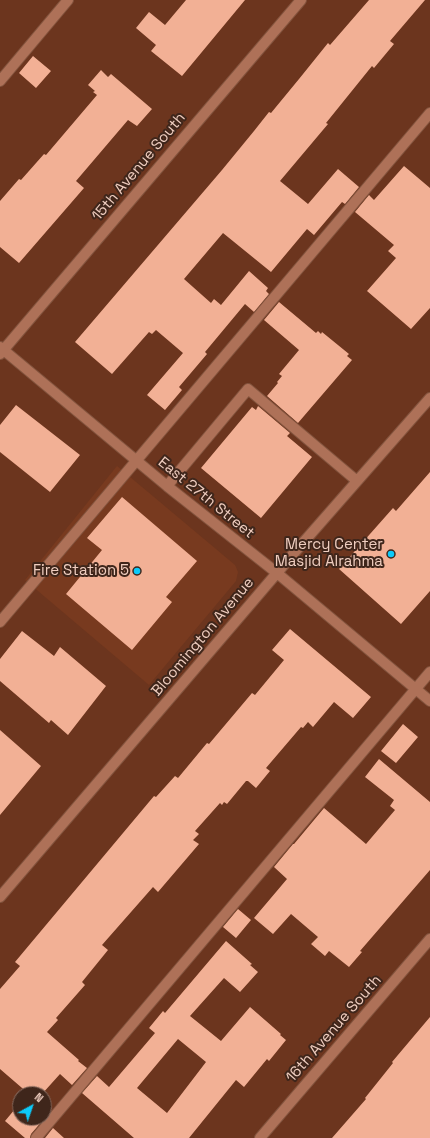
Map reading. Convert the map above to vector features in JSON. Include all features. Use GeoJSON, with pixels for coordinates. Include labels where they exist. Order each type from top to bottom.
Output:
{"type":"FeatureCollection","features":[{"type":"Feature","properties":{"kind":"street"},"geometry":{"type":"LineString","coordinates":[[0,81],[68,0]]}},
{"type":"Feature","properties":{"kind":"street","name":"15th Avenue South"},"geometry":{"type":"LineString","coordinates":[[1,350],[300,0]]}},
{"type":"Feature","properties":{"kind":"street"},"geometry":{"type":"LineString","coordinates":[[0,622],[430,113]]}},
{"type":"Feature","properties":{"kind":"street","name":"East 27th Street"},"geometry":{"type":"LineString","coordinates":[[1,350],[136,461],[277,573],[430,702]]}},
{"type":"Feature","properties":{"kind":"street"},"geometry":{"type":"LineString","coordinates":[[167,486],[248,389],[357,481]]}},
{"type":"Feature","properties":{"kind":"street","name":"Bloomington Avenue"},"geometry":{"type":"LineString","coordinates":[[0,897],[277,573],[430,398]]}},
{"type":"Feature","properties":{"kind":"street"},"geometry":{"type":"LineString","coordinates":[[36,1138],[430,672]]}},
{"type":"Feature","properties":{"kind":"street","name":"16th Avenue South"},"geometry":{"type":"LineString","coordinates":[[260,1138],[430,939]]}},
{"type":"Feature","properties":{"kind":"shaded area"},"geometry":{"type":"Polygon","coordinates":[[[117,466],[235,565],[238,572],[236,581],[149,685],[25,580],[117,466]]]}},
{"type":"Feature","properties":{"kind":"building"},"geometry":{"type":"Polygon","coordinates":[[[186,0],[245,0],[182,76],[151,51],[156,45],[136,28],[149,12],[165,25],[186,0]]]}},
{"type":"Feature","properties":{"kind":"building"},"geometry":{"type":"Polygon","coordinates":[[[369,0],[425,0],[390,41],[394,44],[374,68],[372,66],[326,123],[328,124],[280,181],[308,204],[338,169],[359,187],[345,204],[342,202],[314,235],[307,229],[271,272],[223,233],[184,279],[211,303],[214,299],[221,305],[249,271],[268,288],[266,291],[269,294],[254,312],[245,304],[205,352],[207,354],[179,387],[182,390],[165,410],[147,395],[183,353],[156,330],[152,334],[149,332],[112,374],[75,342],[222,170],[269,112],[271,113],[328,43],[330,45],[369,0]]]}},
{"type":"Feature","properties":{"kind":"building"},"geometry":{"type":"Polygon","coordinates":[[[33,56],[51,71],[36,88],[19,73],[33,56]]]}},
{"type":"Feature","properties":{"kind":"building"},"geometry":{"type":"Polygon","coordinates":[[[101,70],[108,77],[111,74],[152,109],[137,126],[128,120],[76,181],[84,188],[19,263],[0,247],[0,201],[44,154],[46,155],[97,95],[88,85],[101,70]]]}},
{"type":"Feature","properties":{"kind":"building"},"geometry":{"type":"Polygon","coordinates":[[[404,166],[430,188],[430,308],[411,329],[367,291],[396,258],[388,251],[394,245],[355,212],[369,195],[374,200],[404,166]]]}},
{"type":"Feature","properties":{"kind":"building"},"geometry":{"type":"Polygon","coordinates":[[[279,302],[316,333],[318,331],[321,334],[322,332],[349,354],[347,356],[352,360],[298,423],[267,396],[282,376],[279,374],[299,350],[264,320],[279,302]]]}},
{"type":"Feature","properties":{"kind":"building"},"geometry":{"type":"Polygon","coordinates":[[[16,405],[80,455],[50,492],[0,452],[0,425],[16,405]]]}},
{"type":"Feature","properties":{"kind":"building"},"geometry":{"type":"Polygon","coordinates":[[[258,406],[290,433],[287,436],[312,457],[261,518],[201,468],[252,407],[256,410],[258,406]]]}},
{"type":"Feature","properties":{"kind":"building","name":"Mercy Center Masjid Alrahma"},"geometry":{"type":"Polygon","coordinates":[[[430,472],[430,591],[401,624],[339,569],[393,508],[396,511],[430,472]]]}},
{"type":"Feature","properties":{"kind":"building","name":"Fire Station 5"},"geometry":{"type":"Polygon","coordinates":[[[122,497],[197,561],[166,597],[172,602],[132,650],[66,594],[102,550],[87,538],[122,497]]]}},
{"type":"Feature","properties":{"kind":"building"},"geometry":{"type":"Polygon","coordinates":[[[290,629],[371,697],[353,718],[334,702],[313,727],[308,722],[303,728],[301,727],[266,768],[270,771],[256,788],[246,781],[227,804],[224,802],[222,805],[220,803],[195,831],[199,834],[193,840],[199,844],[158,892],[153,887],[102,945],[108,950],[82,982],[85,985],[56,1018],[58,1020],[47,1032],[87,1068],[72,1085],[60,1074],[49,1086],[20,1086],[0,1069],[0,989],[20,966],[15,962],[154,796],[156,797],[175,776],[178,778],[252,693],[255,695],[284,660],[272,650],[290,629]]]}},
{"type":"Feature","properties":{"kind":"building"},"geometry":{"type":"Polygon","coordinates":[[[22,631],[54,656],[60,647],[106,686],[68,735],[51,720],[49,723],[0,681],[0,659],[22,631]]]}},
{"type":"Feature","properties":{"kind":"building"},"geometry":{"type":"Polygon","coordinates":[[[403,724],[418,737],[396,763],[381,751],[403,724]]]}},
{"type":"Feature","properties":{"kind":"building"},"geometry":{"type":"Polygon","coordinates":[[[0,730],[41,766],[0,815],[0,730]]]}},
{"type":"Feature","properties":{"kind":"building"},"geometry":{"type":"Polygon","coordinates":[[[379,759],[430,802],[430,870],[360,951],[362,952],[349,967],[329,951],[325,956],[311,944],[318,937],[291,914],[273,934],[254,918],[287,879],[274,867],[324,808],[366,844],[395,810],[390,806],[394,800],[365,777],[379,759]]]}},
{"type":"Feature","properties":{"kind":"building"},"geometry":{"type":"Polygon","coordinates":[[[238,909],[251,920],[236,938],[223,927],[238,909]]]}},
{"type":"Feature","properties":{"kind":"building"},"geometry":{"type":"Polygon","coordinates":[[[226,941],[252,964],[250,965],[258,972],[240,992],[224,978],[190,1016],[221,1041],[250,1007],[286,1040],[269,1061],[267,1059],[244,1087],[236,1080],[189,1138],[134,1138],[82,1093],[97,1076],[109,1087],[155,1033],[149,1028],[163,1011],[165,1013],[226,941]],[[178,1039],[137,1088],[167,1113],[206,1062],[178,1039]]]}},
{"type":"Feature","properties":{"kind":"building"},"geometry":{"type":"Polygon","coordinates":[[[430,1017],[430,1138],[332,1138],[366,1099],[365,1098],[393,1063],[392,1062],[430,1017]]]}},
{"type":"Feature","properties":{"kind":"building"},"geometry":{"type":"Polygon","coordinates":[[[12,1113],[12,1126],[38,1126],[31,1134],[30,1138],[25,1138],[5,1121],[12,1113]]]}},
{"type":"Feature","properties":{"kind":"building"},"geometry":{"type":"Polygon","coordinates":[[[53,1128],[64,1138],[45,1138],[53,1128]]]}},
{"type":"Feature","properties":{"kind":"place","name":"Mercy Center Masjid Alrahma"},"geometry":{"type":"Point","coordinates":[391,554]}},
{"type":"Feature","properties":{"kind":"place","name":"Fire Station 5"},"geometry":{"type":"Point","coordinates":[137,571]}}]}
